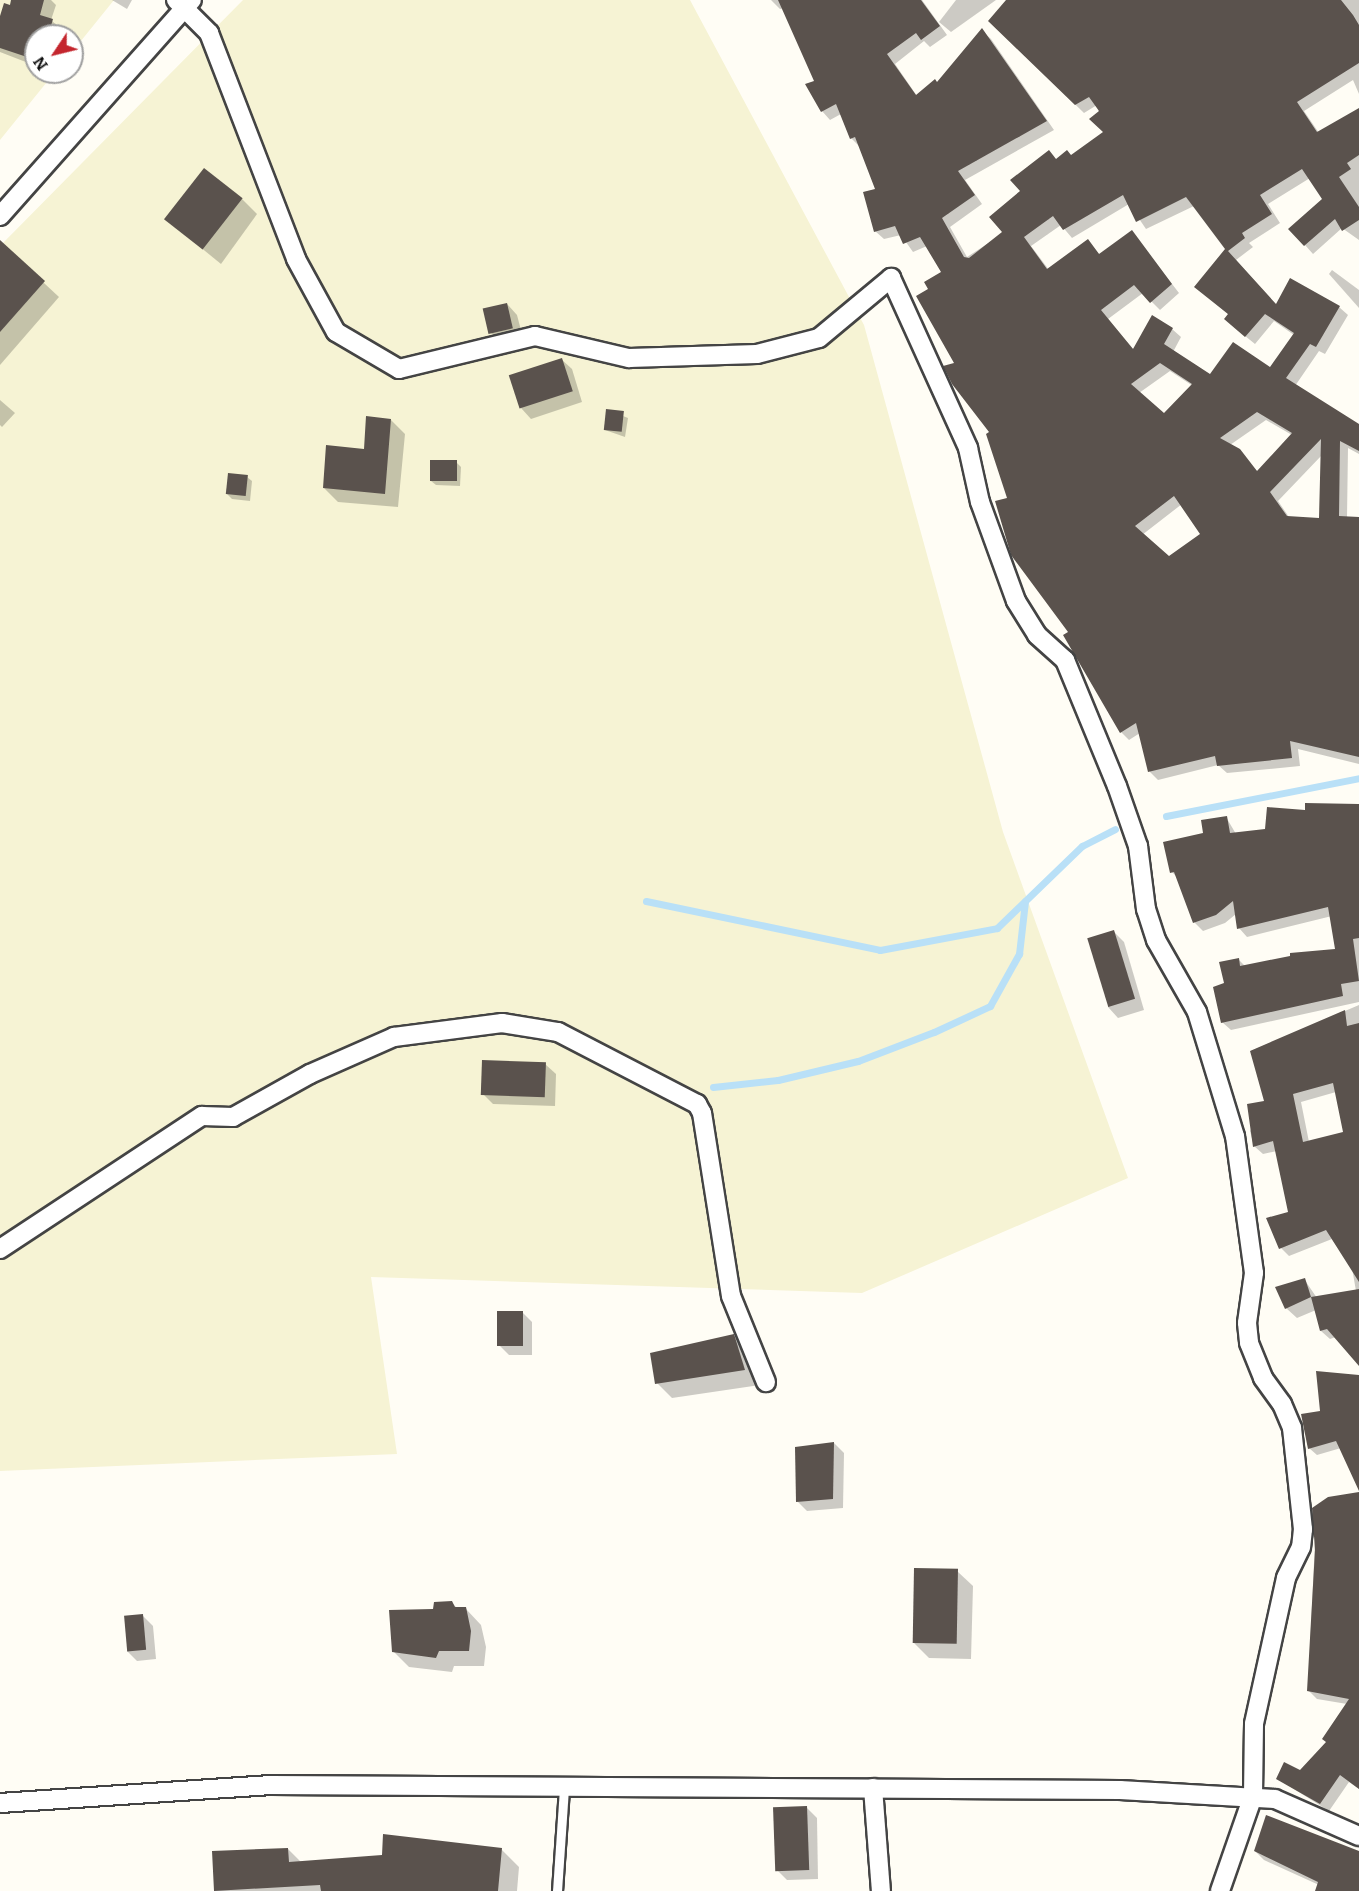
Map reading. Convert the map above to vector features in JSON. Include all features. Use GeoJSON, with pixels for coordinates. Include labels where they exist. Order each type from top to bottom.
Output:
{"type":"FeatureCollection","features":[{"type":"Feature","properties":{"kind":"street"},"geometry":{"type":"LineString","coordinates":[[0,216],[185,2],[209,33],[296,259],[336,332],[399,369],[535,336],[629,358],[757,354],[819,338],[891,278],[968,448],[980,502],[1016,601],[1036,635],[1065,660],[1117,786],[1138,846],[1146,909],[1156,940],[1197,1012],[1235,1136],[1254,1273],[1247,1323],[1249,1343],[1263,1378],[1282,1404],[1292,1428],[1303,1529],[1301,1547],[1286,1578],[1254,1724],[1253,1796],[1220,1891]]}},
{"type":"Feature","properties":{"kind":"street"},"geometry":{"type":"LineString","coordinates":[[0,1249],[201,1116],[233,1117],[310,1074],[394,1037],[502,1023],[558,1032],[697,1104],[702,1113],[731,1296],[766,1382]]}},
{"type":"Feature","properties":{"kind":"street"},"geometry":{"type":"LineString","coordinates":[[0,1803],[272,1785],[564,1789],[1120,1790],[1275,1799],[1359,1836]]}},
{"type":"Feature","properties":{"kind":"street"},"geometry":{"type":"LineString","coordinates":[[873,1788],[881,1891]]}},
{"type":"Feature","properties":{"kind":"lane"},"geometry":{"type":"LineString","coordinates":[[557,1891],[564,1789]]}},
{"type":"Feature","properties":{"kind":"shaded area"},"geometry":{"type":"Polygon","coordinates":[[[0,0],[114,0],[84,37],[84,24],[24,24],[24,84],[45,84],[0,140],[0,0]]]}},
{"type":"Feature","properties":{"kind":"shaded area"},"geometry":{"type":"Polygon","coordinates":[[[243,0],[690,0],[864,325],[1003,832],[1128,1178],[862,1293],[371,1277],[397,1454],[0,1471],[0,246],[243,0]]]}},
{"type":"Feature","properties":{"kind":"building"},"geometry":{"type":"Polygon","coordinates":[[[11,0],[44,0],[40,15],[53,19],[52,24],[24,24],[24,56],[0,48],[0,16],[4,3],[10,5],[11,0]]]}},
{"type":"Feature","properties":{"kind":"building"},"geometry":{"type":"Polygon","coordinates":[[[778,0],[921,0],[940,26],[921,40],[916,33],[887,54],[916,95],[935,79],[937,82],[982,28],[1047,121],[958,171],[975,195],[942,218],[964,257],[969,258],[1002,232],[989,217],[1020,191],[1010,180],[1049,150],[1056,159],[1067,150],[1071,155],[1103,132],[1089,119],[1099,111],[1089,97],[1075,105],[988,21],[1006,0],[1341,0],[1359,25],[1359,63],[1297,102],[1317,132],[1359,108],[1359,155],[1347,163],[1351,169],[1339,177],[1359,207],[1359,220],[1342,231],[1335,219],[1304,246],[1288,229],[1322,199],[1302,169],[1260,195],[1272,214],[1242,233],[1245,238],[1228,251],[1276,304],[1290,278],[1340,306],[1316,347],[1310,344],[1286,378],[1359,424],[1359,451],[1340,441],[1339,516],[1359,517],[1359,757],[1290,741],[1292,758],[1217,766],[1215,756],[1148,772],[1136,723],[1120,733],[1063,635],[1068,632],[1011,555],[995,501],[1007,498],[986,434],[989,432],[952,384],[943,366],[954,363],[916,296],[928,289],[924,282],[941,272],[920,237],[903,244],[895,226],[874,232],[863,192],[875,189],[855,137],[850,139],[836,104],[821,112],[805,84],[814,81],[778,0]],[[1123,195],[1063,230],[1053,216],[1024,237],[1047,269],[1088,239],[1099,254],[1132,230],[1172,284],[1150,303],[1134,285],[1101,310],[1133,349],[1152,315],[1173,328],[1164,344],[1210,374],[1233,342],[1270,367],[1294,333],[1265,314],[1245,337],[1224,319],[1228,314],[1194,287],[1225,249],[1186,197],[1136,222],[1123,195]],[[1160,363],[1131,384],[1164,413],[1192,384],[1160,363]],[[1257,412],[1220,438],[1240,449],[1257,471],[1292,433],[1257,412]],[[1321,439],[1270,492],[1287,516],[1319,518],[1321,439]],[[1174,496],[1135,526],[1169,556],[1200,534],[1174,496]]]}},
{"type":"Feature","properties":{"kind":"building"},"geometry":{"type":"Polygon","coordinates":[[[204,168],[243,198],[203,249],[164,219],[204,168]]]}},
{"type":"Feature","properties":{"kind":"building"},"geometry":{"type":"Polygon","coordinates":[[[0,240],[45,281],[0,332],[0,240]]]}},
{"type":"Feature","properties":{"kind":"building"},"geometry":{"type":"Polygon","coordinates":[[[507,303],[513,328],[488,334],[483,309],[507,303]]]}},
{"type":"Feature","properties":{"kind":"building"},"geometry":{"type":"Polygon","coordinates":[[[562,358],[573,391],[520,409],[509,375],[562,358]]]}},
{"type":"Feature","properties":{"kind":"building"},"geometry":{"type":"Polygon","coordinates":[[[606,409],[624,411],[622,432],[604,430],[606,409]]]}},
{"type":"Feature","properties":{"kind":"building"},"geometry":{"type":"Polygon","coordinates":[[[366,416],[391,419],[385,494],[323,488],[326,445],[364,449],[366,416]]]}},
{"type":"Feature","properties":{"kind":"building"},"geometry":{"type":"Polygon","coordinates":[[[430,460],[457,460],[457,481],[430,481],[430,460]]]}},
{"type":"Feature","properties":{"kind":"building"},"geometry":{"type":"Polygon","coordinates":[[[228,473],[248,475],[246,496],[226,494],[228,473]]]}},
{"type":"Feature","properties":{"kind":"building"},"geometry":{"type":"Polygon","coordinates":[[[1305,803],[1359,804],[1359,938],[1353,939],[1359,981],[1341,984],[1343,996],[1221,1023],[1213,987],[1224,983],[1219,962],[1239,958],[1240,966],[1290,956],[1290,953],[1335,949],[1328,907],[1237,929],[1233,901],[1216,915],[1193,923],[1174,872],[1170,873],[1163,842],[1203,833],[1201,820],[1227,816],[1230,833],[1265,829],[1267,807],[1305,810],[1305,803]]]}},
{"type":"Feature","properties":{"kind":"building"},"geometry":{"type":"Polygon","coordinates":[[[1114,930],[1135,999],[1108,1007],[1087,938],[1114,930]]]}},
{"type":"Feature","properties":{"kind":"building"},"geometry":{"type":"Polygon","coordinates":[[[1345,1010],[1347,1026],[1359,1023],[1359,1282],[1326,1230],[1279,1249],[1266,1218],[1288,1212],[1273,1141],[1253,1147],[1247,1104],[1264,1101],[1250,1051],[1345,1010]],[[1333,1083],[1293,1094],[1303,1142],[1343,1132],[1333,1083]]]}},
{"type":"Feature","properties":{"kind":"building"},"geometry":{"type":"Polygon","coordinates":[[[482,1060],[546,1062],[545,1097],[481,1095],[482,1060]]]}},
{"type":"Feature","properties":{"kind":"building"},"geometry":{"type":"Polygon","coordinates":[[[1305,1278],[1311,1297],[1285,1309],[1275,1287],[1305,1278]]]}},
{"type":"Feature","properties":{"kind":"building"},"geometry":{"type":"Polygon","coordinates":[[[1359,1289],[1359,1366],[1327,1329],[1320,1331],[1311,1297],[1359,1289]]]}},
{"type":"Feature","properties":{"kind":"building"},"geometry":{"type":"Polygon","coordinates":[[[497,1311],[523,1311],[523,1346],[497,1346],[497,1311]]]}},
{"type":"Feature","properties":{"kind":"building"},"geometry":{"type":"Polygon","coordinates":[[[734,1334],[745,1370],[655,1384],[650,1353],[734,1334]]]}},
{"type":"Feature","properties":{"kind":"building"},"geometry":{"type":"Polygon","coordinates":[[[1316,1371],[1359,1375],[1359,1491],[1336,1441],[1308,1449],[1301,1414],[1320,1411],[1316,1371]]]}},
{"type":"Feature","properties":{"kind":"building"},"geometry":{"type":"Polygon","coordinates":[[[834,1442],[833,1499],[796,1502],[795,1447],[834,1442]]]}},
{"type":"Feature","properties":{"kind":"building"},"geometry":{"type":"Polygon","coordinates":[[[1359,1492],[1359,1789],[1340,1775],[1320,1804],[1276,1779],[1284,1762],[1300,1770],[1326,1742],[1322,1739],[1349,1699],[1307,1691],[1315,1550],[1312,1508],[1328,1497],[1359,1492]]]}},
{"type":"Feature","properties":{"kind":"building"},"geometry":{"type":"Polygon","coordinates":[[[914,1568],[958,1569],[957,1644],[913,1643],[914,1568]]]}},
{"type":"Feature","properties":{"kind":"building"},"geometry":{"type":"Polygon","coordinates":[[[452,1601],[455,1607],[466,1607],[471,1631],[469,1651],[439,1651],[436,1658],[392,1652],[389,1610],[433,1609],[434,1602],[452,1601]]]}},
{"type":"Feature","properties":{"kind":"building"},"geometry":{"type":"Polygon","coordinates":[[[143,1614],[146,1650],[127,1652],[124,1616],[143,1614]]]}},
{"type":"Feature","properties":{"kind":"building"},"geometry":{"type":"Polygon","coordinates":[[[807,1806],[809,1870],[775,1871],[773,1807],[807,1806]]]}},
{"type":"Feature","properties":{"kind":"building"},"geometry":{"type":"Polygon","coordinates":[[[1266,1815],[1359,1851],[1359,1891],[1315,1891],[1318,1882],[1254,1851],[1266,1815]]]}},
{"type":"Feature","properties":{"kind":"building"},"geometry":{"type":"Polygon","coordinates":[[[383,1834],[502,1848],[498,1891],[321,1891],[320,1885],[214,1891],[212,1851],[288,1848],[289,1862],[382,1855],[383,1834]]]}},
{"type":"Feature","properties":{"kind":"waterway"},"geometry":{"type":"LineString","coordinates":[[1166,816],[1359,778]]}},
{"type":"Feature","properties":{"kind":"waterway"},"geometry":{"type":"LineString","coordinates":[[646,901],[880,950],[997,928],[1082,846],[1115,829]]}},
{"type":"Feature","properties":{"kind":"waterway"},"geometry":{"type":"LineString","coordinates":[[713,1087],[778,1080],[858,1061],[934,1032],[990,1006],[1019,954],[1025,901]]}}]}
